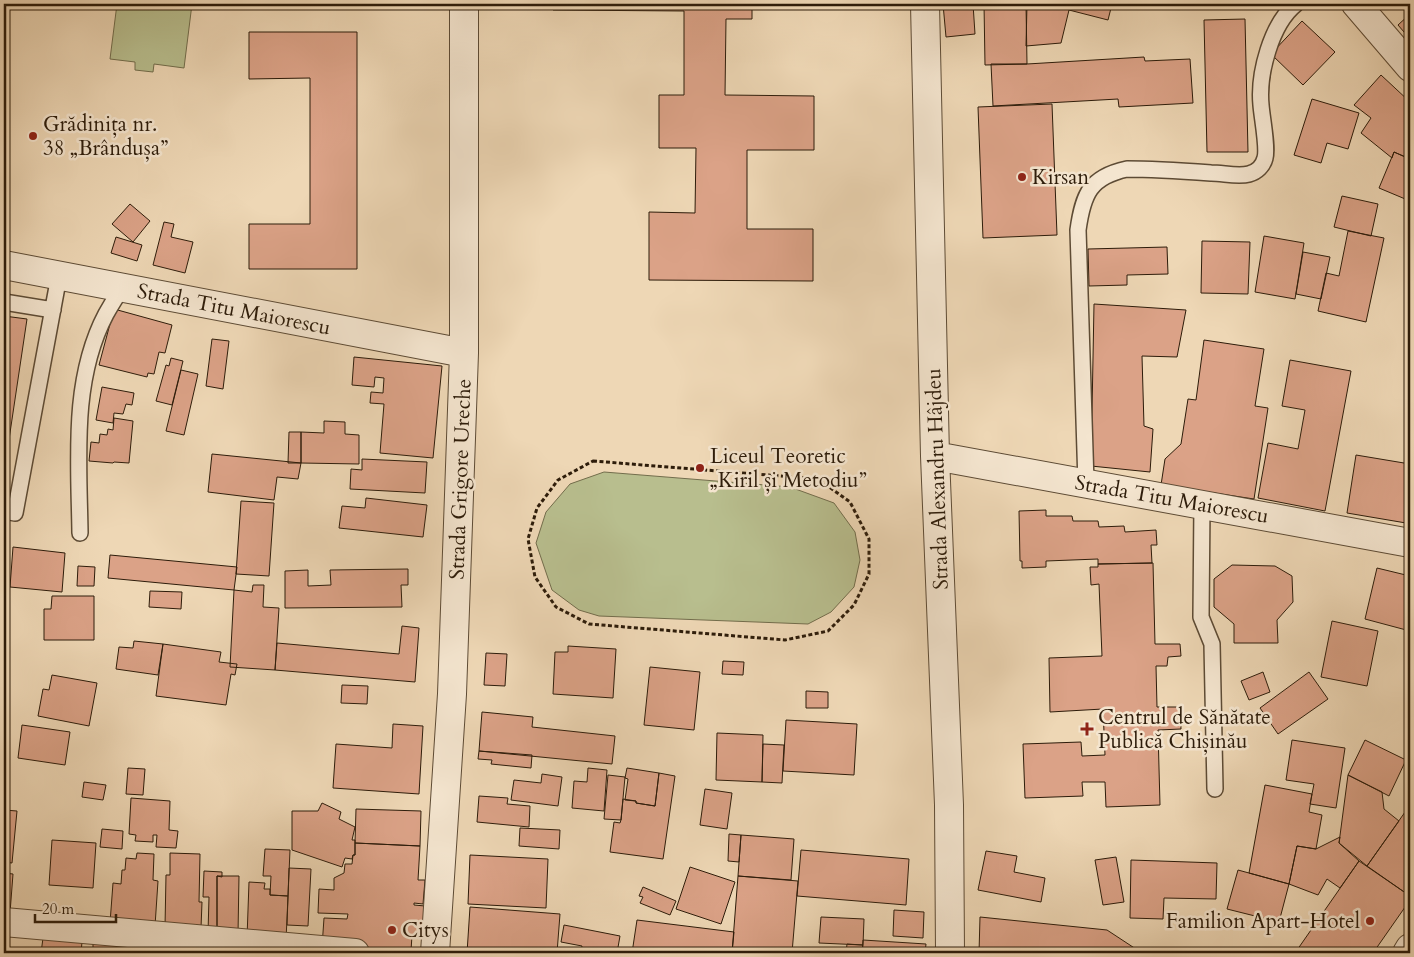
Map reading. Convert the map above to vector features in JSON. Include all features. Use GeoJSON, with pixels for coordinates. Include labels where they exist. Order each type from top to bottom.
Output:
{"type":"FeatureCollection","features":[{"type":"Feature","properties":{"kind":"street","name":"Strada Grigore Ureche"},"geometry":{"type":"LineString","coordinates":[[435,953],[452,694],[464,353],[464,4]]}},
{"type":"Feature","properties":{"kind":"street","name":"Strada Alexandru Hâjdeu"},"geometry":{"type":"LineString","coordinates":[[925,4],[934,456],[950,804],[950,953]]}},
{"type":"Feature","properties":{"kind":"street"},"geometry":{"type":"LineString","coordinates":[[1356,4],[1410,68]]}},
{"type":"Feature","properties":{"kind":"street","name":"Strada Titu Maiorescu"},"geometry":{"type":"LineString","coordinates":[[4,265],[464,353]]}},
{"type":"Feature","properties":{"kind":"street","name":"Strada Titu Maiorescu"},"geometry":{"type":"LineString","coordinates":[[934,456],[1410,543]]}},
{"type":"Feature","properties":{"kind":"street"},"geometry":{"type":"LineString","coordinates":[[4,922],[355,953]]}},
{"type":"Feature","properties":{"kind":"street"},"geometry":{"type":"LineString","coordinates":[[1407,953],[1410,948]]}},
{"type":"Feature","properties":{"kind":"lane"},"geometry":{"type":"LineString","coordinates":[[1086,483],[1078,230],[1083,201],[1088,191],[1102,177],[1127,169],[1229,174],[1249,174],[1257,170],[1262,165],[1266,156],[1260,102],[1263,71],[1270,43],[1282,21],[1296,4]]}},
{"type":"Feature","properties":{"kind":"lane"},"geometry":{"type":"LineString","coordinates":[[4,512],[15,513],[59,276]]}},
{"type":"Feature","properties":{"kind":"lane"},"geometry":{"type":"LineString","coordinates":[[80,533],[79,443],[82,396],[91,351],[105,315],[122,288]]}},
{"type":"Feature","properties":{"kind":"lane"},"geometry":{"type":"LineString","coordinates":[[4,302],[53,310]]}},
{"type":"Feature","properties":{"kind":"lane"},"geometry":{"type":"LineString","coordinates":[[1202,504],[1201,617],[1212,644],[1215,789]]}},
{"type":"Feature","properties":{"kind":"path"},"geometry":{"type":"LineString","coordinates":[[593,460],[818,479],[850,502],[869,539],[869,574],[854,605],[828,631],[784,640],[589,624],[556,608],[535,577],[528,539],[537,508],[558,480],[593,460]]}},
{"type":"Feature","properties":{"kind":"green space"},"geometry":{"type":"Polygon","coordinates":[[[117,4],[192,4],[184,68],[154,64],[153,72],[135,70],[135,62],[110,59],[117,4]]]}},
{"type":"Feature","properties":{"kind":"green space"},"geometry":{"type":"Polygon","coordinates":[[[604,472],[790,487],[834,503],[855,532],[860,560],[854,587],[831,612],[808,624],[599,616],[579,610],[552,590],[536,543],[546,512],[570,484],[604,472]]]}},
{"type":"Feature","properties":{"kind":"building"},"geometry":{"type":"Polygon","coordinates":[[[553,4],[752,4],[752,19],[726,19],[725,95],[814,96],[814,150],[747,150],[747,229],[813,229],[813,281],[649,280],[649,212],[695,213],[696,148],[659,148],[659,95],[684,95],[684,11],[553,10],[553,4]]]}},
{"type":"Feature","properties":{"kind":"building"},"geometry":{"type":"Polygon","coordinates":[[[943,4],[973,4],[975,34],[946,37],[943,4]]]}},
{"type":"Feature","properties":{"kind":"building"},"geometry":{"type":"Polygon","coordinates":[[[984,4],[1026,4],[1027,64],[985,65],[984,4]]]}},
{"type":"Feature","properties":{"kind":"building"},"geometry":{"type":"Polygon","coordinates":[[[1027,4],[1112,4],[1108,20],[1069,10],[1061,43],[1026,46],[1027,4]]]}},
{"type":"Feature","properties":{"kind":"building"},"geometry":{"type":"Polygon","coordinates":[[[1410,14],[1410,39],[1398,25],[1410,14]]]}},
{"type":"Feature","properties":{"kind":"building"},"geometry":{"type":"Polygon","coordinates":[[[1245,19],[1248,152],[1207,152],[1204,20],[1245,19]]]}},
{"type":"Feature","properties":{"kind":"building"},"geometry":{"type":"Polygon","coordinates":[[[1302,21],[1335,52],[1303,85],[1271,54],[1302,21]]]}},
{"type":"Feature","properties":{"kind":"building"},"geometry":{"type":"Polygon","coordinates":[[[249,32],[357,32],[357,269],[249,269],[249,224],[310,224],[310,78],[249,79],[249,32]]]}},
{"type":"Feature","properties":{"kind":"building"},"geometry":{"type":"Polygon","coordinates":[[[1144,57],[1145,61],[1190,59],[1193,103],[1119,107],[1118,99],[993,106],[991,64],[1027,64],[1144,57]]]}},
{"type":"Feature","properties":{"kind":"building"},"geometry":{"type":"Polygon","coordinates":[[[1381,75],[1410,102],[1410,159],[1394,152],[1392,158],[1361,133],[1371,118],[1354,105],[1381,75]]]}},
{"type":"Feature","properties":{"kind":"building"},"geometry":{"type":"Polygon","coordinates":[[[1312,99],[1359,113],[1348,149],[1327,143],[1321,163],[1294,155],[1312,99]]]}},
{"type":"Feature","properties":{"kind":"building"},"geometry":{"type":"Polygon","coordinates":[[[1052,104],[1057,235],[983,238],[978,107],[1052,104]]]}},
{"type":"Feature","properties":{"kind":"building"},"geometry":{"type":"Polygon","coordinates":[[[1394,152],[1410,159],[1410,201],[1379,188],[1394,152]]]}},
{"type":"Feature","properties":{"kind":"building"},"geometry":{"type":"Polygon","coordinates":[[[1342,196],[1378,204],[1371,236],[1334,227],[1342,196]]]}},
{"type":"Feature","properties":{"kind":"building"},"geometry":{"type":"Polygon","coordinates":[[[130,204],[150,221],[133,242],[112,224],[130,204]]]}},
{"type":"Feature","properties":{"kind":"building"},"geometry":{"type":"Polygon","coordinates":[[[164,222],[174,224],[171,237],[193,242],[185,273],[153,265],[164,222]]]}},
{"type":"Feature","properties":{"kind":"building"},"geometry":{"type":"Polygon","coordinates":[[[1348,231],[1384,238],[1366,322],[1318,311],[1326,273],[1339,276],[1348,231]]]}},
{"type":"Feature","properties":{"kind":"building"},"geometry":{"type":"Polygon","coordinates":[[[1264,236],[1304,243],[1295,299],[1255,292],[1264,236]]]}},
{"type":"Feature","properties":{"kind":"building"},"geometry":{"type":"Polygon","coordinates":[[[116,237],[142,245],[137,261],[111,253],[116,237]]]}},
{"type":"Feature","properties":{"kind":"building"},"geometry":{"type":"Polygon","coordinates":[[[1202,241],[1250,242],[1248,294],[1201,293],[1202,241]]]}},
{"type":"Feature","properties":{"kind":"building"},"geometry":{"type":"Polygon","coordinates":[[[1167,247],[1168,274],[1127,275],[1127,285],[1089,286],[1088,249],[1167,247]]]}},
{"type":"Feature","properties":{"kind":"building"},"geometry":{"type":"Polygon","coordinates":[[[1303,252],[1330,257],[1321,299],[1296,294],[1303,252]]]}},
{"type":"Feature","properties":{"kind":"building"},"geometry":{"type":"Polygon","coordinates":[[[1094,304],[1186,310],[1177,357],[1142,356],[1144,426],[1153,429],[1150,472],[1091,466],[1094,304]]]}},
{"type":"Feature","properties":{"kind":"building"},"geometry":{"type":"Polygon","coordinates":[[[114,309],[172,325],[165,353],[159,352],[154,374],[148,373],[147,377],[99,365],[114,309]]]}},
{"type":"Feature","properties":{"kind":"building"},"geometry":{"type":"Polygon","coordinates":[[[4,316],[27,319],[4,473],[4,316]]]}},
{"type":"Feature","properties":{"kind":"building"},"geometry":{"type":"Polygon","coordinates":[[[212,339],[229,341],[223,389],[206,386],[212,339]]]}},
{"type":"Feature","properties":{"kind":"building"},"geometry":{"type":"Polygon","coordinates":[[[1204,340],[1264,349],[1255,406],[1268,408],[1254,499],[1161,485],[1165,459],[1181,444],[1188,399],[1196,400],[1204,340]]]}},
{"type":"Feature","properties":{"kind":"building"},"geometry":{"type":"Polygon","coordinates":[[[354,357],[442,366],[433,458],[380,453],[384,404],[370,403],[371,392],[383,393],[384,378],[375,377],[374,387],[352,385],[354,357]]]}},
{"type":"Feature","properties":{"kind":"building"},"geometry":{"type":"Polygon","coordinates":[[[171,358],[183,361],[172,405],[156,401],[166,365],[169,366],[171,358]]]}},
{"type":"Feature","properties":{"kind":"building"},"geometry":{"type":"Polygon","coordinates":[[[1290,360],[1351,371],[1325,511],[1258,498],[1268,443],[1298,449],[1305,410],[1282,406],[1290,360]]]}},
{"type":"Feature","properties":{"kind":"building"},"geometry":{"type":"Polygon","coordinates":[[[181,370],[198,374],[184,435],[166,431],[181,370]]]}},
{"type":"Feature","properties":{"kind":"building"},"geometry":{"type":"Polygon","coordinates":[[[102,387],[134,393],[132,405],[126,404],[123,414],[114,413],[113,423],[96,420],[102,387]]]}},
{"type":"Feature","properties":{"kind":"building"},"geometry":{"type":"Polygon","coordinates":[[[114,418],[133,421],[129,463],[89,461],[91,442],[99,443],[100,434],[107,435],[108,429],[113,430],[114,418]]]}},
{"type":"Feature","properties":{"kind":"building"},"geometry":{"type":"Polygon","coordinates":[[[324,421],[345,422],[345,434],[359,435],[359,464],[301,463],[301,432],[324,433],[324,421]]]}},
{"type":"Feature","properties":{"kind":"building"},"geometry":{"type":"Polygon","coordinates":[[[289,432],[301,432],[301,463],[288,463],[289,432]]]}},
{"type":"Feature","properties":{"kind":"building"},"geometry":{"type":"Polygon","coordinates":[[[212,454],[301,463],[298,479],[277,477],[274,500],[208,492],[212,454]]]}},
{"type":"Feature","properties":{"kind":"building"},"geometry":{"type":"Polygon","coordinates":[[[1356,455],[1410,464],[1410,495],[1406,523],[1347,513],[1356,455]]]}},
{"type":"Feature","properties":{"kind":"building"},"geometry":{"type":"Polygon","coordinates":[[[362,459],[427,462],[425,493],[350,489],[351,469],[362,470],[362,459]]]}},
{"type":"Feature","properties":{"kind":"building"},"geometry":{"type":"Polygon","coordinates":[[[366,498],[427,505],[423,537],[339,528],[342,506],[365,508],[366,498]]]}},
{"type":"Feature","properties":{"kind":"building"},"geometry":{"type":"Polygon","coordinates":[[[241,501],[274,503],[269,576],[236,574],[241,501]]]}},
{"type":"Feature","properties":{"kind":"building"},"geometry":{"type":"Polygon","coordinates":[[[1046,510],[1046,516],[1072,516],[1073,521],[1098,521],[1099,527],[1124,526],[1125,532],[1156,530],[1157,545],[1151,545],[1152,563],[1098,564],[1098,559],[1046,561],[1046,567],[1022,568],[1022,561],[1020,561],[1019,511],[1046,510]]]}},
{"type":"Feature","properties":{"kind":"building"},"geometry":{"type":"Polygon","coordinates":[[[13,547],[65,553],[62,592],[10,587],[13,547]]]}},
{"type":"Feature","properties":{"kind":"building"},"geometry":{"type":"Polygon","coordinates":[[[110,555],[237,567],[234,590],[108,578],[110,555]]]}},
{"type":"Feature","properties":{"kind":"building"},"geometry":{"type":"Polygon","coordinates":[[[1153,563],[1155,644],[1180,644],[1181,656],[1168,657],[1167,666],[1156,666],[1157,707],[1180,707],[1181,729],[1158,730],[1160,805],[1106,807],[1105,782],[1082,782],[1083,796],[1025,798],[1023,744],[1081,742],[1082,756],[1105,755],[1103,709],[1050,712],[1049,658],[1102,656],[1099,584],[1091,585],[1090,567],[1098,567],[1098,564],[1153,563]]]}},
{"type":"Feature","properties":{"kind":"building"},"geometry":{"type":"Polygon","coordinates":[[[1232,565],[1275,566],[1292,576],[1293,602],[1277,620],[1278,643],[1234,643],[1234,624],[1214,607],[1214,579],[1232,565]]]}},
{"type":"Feature","properties":{"kind":"building"},"geometry":{"type":"Polygon","coordinates":[[[78,566],[95,567],[94,586],[77,586],[78,566]]]}},
{"type":"Feature","properties":{"kind":"building"},"geometry":{"type":"Polygon","coordinates":[[[1377,568],[1410,576],[1410,631],[1365,619],[1377,568]]]}},
{"type":"Feature","properties":{"kind":"building"},"geometry":{"type":"Polygon","coordinates":[[[408,569],[408,585],[401,585],[402,607],[285,608],[285,571],[308,570],[308,586],[331,585],[330,570],[408,569]]]}},
{"type":"Feature","properties":{"kind":"building"},"geometry":{"type":"Polygon","coordinates":[[[253,585],[264,585],[263,607],[279,608],[275,670],[230,667],[234,590],[252,592],[253,585]]]}},
{"type":"Feature","properties":{"kind":"building"},"geometry":{"type":"Polygon","coordinates":[[[150,591],[182,592],[181,609],[149,607],[150,591]]]}},
{"type":"Feature","properties":{"kind":"building"},"geometry":{"type":"Polygon","coordinates":[[[52,596],[94,596],[94,640],[44,640],[44,609],[51,609],[52,596]]]}},
{"type":"Feature","properties":{"kind":"building"},"geometry":{"type":"Polygon","coordinates":[[[1332,621],[1378,631],[1367,686],[1321,677],[1332,621]]]}},
{"type":"Feature","properties":{"kind":"building"},"geometry":{"type":"Polygon","coordinates":[[[402,626],[419,628],[415,682],[275,670],[277,643],[399,654],[402,626]]]}},
{"type":"Feature","properties":{"kind":"building"},"geometry":{"type":"Polygon","coordinates":[[[134,641],[163,644],[158,675],[116,669],[119,647],[133,648],[134,641]]]}},
{"type":"Feature","properties":{"kind":"building"},"geometry":{"type":"Polygon","coordinates":[[[163,644],[221,652],[219,662],[237,664],[235,675],[231,674],[226,705],[156,696],[163,644]]]}},
{"type":"Feature","properties":{"kind":"building"},"geometry":{"type":"Polygon","coordinates":[[[568,646],[616,649],[613,698],[553,694],[555,652],[568,652],[568,646]]]}},
{"type":"Feature","properties":{"kind":"building"},"geometry":{"type":"Polygon","coordinates":[[[486,653],[507,654],[505,686],[484,685],[486,653]]]}},
{"type":"Feature","properties":{"kind":"building"},"geometry":{"type":"Polygon","coordinates":[[[723,661],[744,662],[743,675],[722,674],[723,661]]]}},
{"type":"Feature","properties":{"kind":"building"},"geometry":{"type":"Polygon","coordinates":[[[650,667],[700,672],[694,730],[644,725],[650,667]]]}},
{"type":"Feature","properties":{"kind":"building"},"geometry":{"type":"Polygon","coordinates":[[[1263,672],[1270,692],[1249,700],[1241,681],[1263,672]]]}},
{"type":"Feature","properties":{"kind":"building"},"geometry":{"type":"Polygon","coordinates":[[[1309,672],[1328,699],[1278,734],[1260,708],[1309,672]]]}},
{"type":"Feature","properties":{"kind":"building"},"geometry":{"type":"Polygon","coordinates":[[[52,675],[97,683],[89,726],[38,716],[43,689],[49,690],[52,675]]]}},
{"type":"Feature","properties":{"kind":"building"},"geometry":{"type":"Polygon","coordinates":[[[342,685],[368,686],[367,704],[341,703],[342,685]]]}},
{"type":"Feature","properties":{"kind":"building"},"geometry":{"type":"Polygon","coordinates":[[[806,691],[828,692],[828,708],[806,708],[806,691]]]}},
{"type":"Feature","properties":{"kind":"building"},"geometry":{"type":"Polygon","coordinates":[[[482,712],[533,717],[532,727],[615,736],[612,764],[479,751],[482,712]]]}},
{"type":"Feature","properties":{"kind":"building"},"geometry":{"type":"Polygon","coordinates":[[[786,720],[857,724],[854,775],[783,771],[786,720]]]}},
{"type":"Feature","properties":{"kind":"building"},"geometry":{"type":"Polygon","coordinates":[[[393,724],[423,726],[419,794],[333,788],[336,744],[392,748],[393,724]]]}},
{"type":"Feature","properties":{"kind":"building"},"geometry":{"type":"Polygon","coordinates":[[[22,725],[70,732],[65,765],[18,758],[22,725]]]}},
{"type":"Feature","properties":{"kind":"building"},"geometry":{"type":"Polygon","coordinates":[[[717,733],[763,735],[762,782],[716,780],[717,733]]]}},
{"type":"Feature","properties":{"kind":"building"},"geometry":{"type":"Polygon","coordinates":[[[1292,740],[1345,748],[1336,808],[1310,804],[1314,784],[1286,780],[1292,740]]]}},
{"type":"Feature","properties":{"kind":"building"},"geometry":{"type":"Polygon","coordinates":[[[1365,740],[1406,760],[1389,796],[1348,775],[1365,740]]]}},
{"type":"Feature","properties":{"kind":"building"},"geometry":{"type":"Polygon","coordinates":[[[763,744],[784,745],[782,783],[762,782],[763,744]]]}},
{"type":"Feature","properties":{"kind":"building"},"geometry":{"type":"Polygon","coordinates":[[[479,751],[532,755],[531,768],[491,764],[492,760],[478,759],[479,751]]]}},
{"type":"Feature","properties":{"kind":"building"},"geometry":{"type":"Polygon","coordinates":[[[128,768],[145,769],[143,795],[126,794],[128,768]]]}},
{"type":"Feature","properties":{"kind":"building"},"geometry":{"type":"Polygon","coordinates":[[[588,768],[607,770],[604,811],[572,808],[574,781],[587,782],[588,768]]]}},
{"type":"Feature","properties":{"kind":"building"},"geometry":{"type":"Polygon","coordinates":[[[627,768],[659,773],[655,806],[625,800],[628,779],[625,778],[627,768]]]}},
{"type":"Feature","properties":{"kind":"building"},"geometry":{"type":"Polygon","coordinates":[[[659,773],[675,776],[663,859],[610,852],[614,822],[620,823],[623,799],[655,806],[659,773]]]}},
{"type":"Feature","properties":{"kind":"building"},"geometry":{"type":"Polygon","coordinates":[[[542,774],[562,777],[558,806],[511,800],[514,780],[541,783],[542,774]]]}},
{"type":"Feature","properties":{"kind":"building"},"geometry":{"type":"Polygon","coordinates":[[[608,775],[625,777],[621,820],[604,819],[608,775]]]}},
{"type":"Feature","properties":{"kind":"building"},"geometry":{"type":"Polygon","coordinates":[[[1348,775],[1382,792],[1384,809],[1399,821],[1367,866],[1339,843],[1348,775]]]}},
{"type":"Feature","properties":{"kind":"building"},"geometry":{"type":"Polygon","coordinates":[[[84,782],[106,785],[103,800],[82,797],[84,782]]]}},
{"type":"Feature","properties":{"kind":"building"},"geometry":{"type":"Polygon","coordinates":[[[1265,785],[1312,794],[1309,812],[1322,815],[1316,849],[1297,846],[1289,884],[1249,873],[1265,785]]]}},
{"type":"Feature","properties":{"kind":"building"},"geometry":{"type":"Polygon","coordinates":[[[705,789],[732,793],[727,829],[700,825],[705,789]]]}},
{"type":"Feature","properties":{"kind":"building"},"geometry":{"type":"Polygon","coordinates":[[[479,796],[508,798],[507,804],[530,806],[529,827],[477,822],[479,796]]]}},
{"type":"Feature","properties":{"kind":"building"},"geometry":{"type":"Polygon","coordinates":[[[131,798],[170,801],[169,830],[178,831],[176,848],[156,847],[157,835],[153,835],[153,842],[135,841],[136,835],[129,834],[131,798]]]}},
{"type":"Feature","properties":{"kind":"building"},"geometry":{"type":"Polygon","coordinates":[[[322,803],[341,812],[339,819],[355,827],[352,840],[355,840],[355,855],[353,855],[352,859],[345,858],[342,867],[292,850],[292,811],[318,811],[322,803]]]}},
{"type":"Feature","properties":{"kind":"building"},"geometry":{"type":"Polygon","coordinates":[[[1410,805],[1410,896],[1367,866],[1410,805]]]}},
{"type":"Feature","properties":{"kind":"building"},"geometry":{"type":"Polygon","coordinates":[[[356,809],[421,811],[420,846],[355,843],[356,809]]]}},
{"type":"Feature","properties":{"kind":"building"},"geometry":{"type":"Polygon","coordinates":[[[4,810],[17,811],[12,863],[4,862],[4,810]]]}},
{"type":"Feature","properties":{"kind":"building"},"geometry":{"type":"Polygon","coordinates":[[[520,828],[560,830],[559,849],[519,846],[520,828]]]}},
{"type":"Feature","properties":{"kind":"building"},"geometry":{"type":"Polygon","coordinates":[[[102,829],[123,831],[122,849],[100,847],[102,829]]]}},
{"type":"Feature","properties":{"kind":"building"},"geometry":{"type":"Polygon","coordinates":[[[729,834],[741,835],[739,862],[728,861],[729,834]]]}},
{"type":"Feature","properties":{"kind":"building"},"geometry":{"type":"Polygon","coordinates":[[[741,835],[794,839],[791,880],[738,876],[741,835]]]}},
{"type":"Feature","properties":{"kind":"building"},"geometry":{"type":"Polygon","coordinates":[[[1340,837],[1339,843],[1359,861],[1340,888],[1327,879],[1318,895],[1289,884],[1297,846],[1316,849],[1340,837]]]}},
{"type":"Feature","properties":{"kind":"building"},"geometry":{"type":"Polygon","coordinates":[[[52,840],[96,843],[93,888],[49,885],[52,840]]]}},
{"type":"Feature","properties":{"kind":"building"},"geometry":{"type":"Polygon","coordinates":[[[355,843],[420,846],[418,880],[425,880],[423,904],[414,903],[414,905],[425,906],[424,935],[412,935],[411,951],[322,947],[324,918],[347,919],[348,914],[318,913],[319,889],[334,890],[334,878],[344,873],[345,864],[352,864],[353,855],[355,855],[355,843]]]}},
{"type":"Feature","properties":{"kind":"building"},"geometry":{"type":"Polygon","coordinates":[[[265,849],[290,850],[288,896],[270,895],[271,876],[263,876],[265,849]]]}},
{"type":"Feature","properties":{"kind":"building"},"geometry":{"type":"Polygon","coordinates":[[[801,850],[909,859],[906,905],[797,896],[801,850]]]}},
{"type":"Feature","properties":{"kind":"building"},"geometry":{"type":"Polygon","coordinates":[[[986,851],[1017,856],[1014,872],[1045,878],[1041,902],[978,890],[986,851]]]}},
{"type":"Feature","properties":{"kind":"building"},"geometry":{"type":"Polygon","coordinates":[[[137,853],[154,854],[153,880],[158,881],[155,926],[110,923],[113,883],[121,884],[122,870],[125,870],[126,858],[136,859],[137,853]]]}},
{"type":"Feature","properties":{"kind":"building"},"geometry":{"type":"Polygon","coordinates":[[[170,853],[200,854],[199,902],[202,902],[201,928],[165,927],[166,875],[170,875],[170,853]]]}},
{"type":"Feature","properties":{"kind":"building"},"geometry":{"type":"Polygon","coordinates":[[[470,855],[548,859],[546,908],[468,904],[470,855]]]}},
{"type":"Feature","properties":{"kind":"building"},"geometry":{"type":"Polygon","coordinates":[[[1116,857],[1124,902],[1103,905],[1095,860],[1116,857]]]}},
{"type":"Feature","properties":{"kind":"building"},"geometry":{"type":"Polygon","coordinates":[[[1131,860],[1217,863],[1216,899],[1164,898],[1163,919],[1130,918],[1131,860]]]}},
{"type":"Feature","properties":{"kind":"building"},"geometry":{"type":"Polygon","coordinates":[[[1359,861],[1410,896],[1410,900],[1373,953],[1295,953],[1359,861]]]}},
{"type":"Feature","properties":{"kind":"building"},"geometry":{"type":"Polygon","coordinates":[[[690,867],[735,882],[721,924],[676,909],[690,867]]]}},
{"type":"Feature","properties":{"kind":"building"},"geometry":{"type":"Polygon","coordinates":[[[289,868],[311,869],[308,926],[287,925],[289,868]]]}},
{"type":"Feature","properties":{"kind":"building"},"geometry":{"type":"Polygon","coordinates":[[[1238,870],[1289,884],[1279,922],[1227,909],[1238,870]]]}},
{"type":"Feature","properties":{"kind":"building"},"geometry":{"type":"Polygon","coordinates":[[[204,871],[222,872],[222,877],[217,876],[217,933],[208,933],[209,897],[203,897],[204,871]]]}},
{"type":"Feature","properties":{"kind":"building"},"geometry":{"type":"Polygon","coordinates":[[[4,873],[13,874],[10,913],[4,912],[4,873]]]}},
{"type":"Feature","properties":{"kind":"building"},"geometry":{"type":"Polygon","coordinates":[[[217,876],[239,876],[238,934],[217,933],[217,876]]]}},
{"type":"Feature","properties":{"kind":"building"},"geometry":{"type":"Polygon","coordinates":[[[738,876],[798,881],[792,953],[732,953],[738,876]]]}},
{"type":"Feature","properties":{"kind":"building"},"geometry":{"type":"Polygon","coordinates":[[[249,882],[265,883],[264,889],[270,889],[270,895],[288,896],[286,940],[247,938],[249,882]]]}},
{"type":"Feature","properties":{"kind":"building"},"geometry":{"type":"Polygon","coordinates":[[[643,887],[676,901],[670,915],[640,903],[643,897],[639,896],[643,887]]]}},
{"type":"Feature","properties":{"kind":"building"},"geometry":{"type":"Polygon","coordinates":[[[470,907],[560,914],[557,953],[467,953],[470,907]]]}},
{"type":"Feature","properties":{"kind":"building"},"geometry":{"type":"Polygon","coordinates":[[[894,910],[924,912],[923,938],[893,936],[894,910]]]}},
{"type":"Feature","properties":{"kind":"building"},"geometry":{"type":"Polygon","coordinates":[[[821,917],[864,919],[863,945],[819,943],[821,917]]]}},
{"type":"Feature","properties":{"kind":"building"},"geometry":{"type":"Polygon","coordinates":[[[980,917],[1107,930],[1142,953],[979,953],[980,917]]]}},
{"type":"Feature","properties":{"kind":"building"},"geometry":{"type":"Polygon","coordinates":[[[637,920],[734,932],[732,953],[632,953],[637,920]]]}},
{"type":"Feature","properties":{"kind":"building"},"geometry":{"type":"Polygon","coordinates":[[[564,925],[620,936],[617,953],[581,953],[582,946],[561,942],[564,925]]]}},
{"type":"Feature","properties":{"kind":"building"},"geometry":{"type":"Polygon","coordinates":[[[43,938],[82,942],[81,953],[41,953],[43,938]]]}},
{"type":"Feature","properties":{"kind":"building"},"geometry":{"type":"Polygon","coordinates":[[[863,940],[926,944],[925,953],[862,953],[863,940]]]}},
{"type":"Feature","properties":{"kind":"building"},"geometry":{"type":"Polygon","coordinates":[[[93,944],[139,946],[138,953],[93,953],[93,944]]]}},
{"type":"Feature","properties":{"kind":"building"},"geometry":{"type":"Polygon","coordinates":[[[847,944],[863,945],[862,953],[846,953],[847,944]]]}},
{"type":"Feature","properties":{"kind":"building"},"geometry":{"type":"Polygon","coordinates":[[[159,948],[198,953],[158,953],[159,948]]]}},
{"type":"Feature","properties":{"kind":"place","name":"Grădinița nr. 38 „Brândușa”"},"geometry":{"type":"Point","coordinates":[33,136]}},
{"type":"Feature","properties":{"kind":"place","name":"Kirsan"},"geometry":{"type":"Point","coordinates":[1022,177]}},
{"type":"Feature","properties":{"kind":"place","name":"Liceul Teoretic „Kiril și Metodiu”"},"geometry":{"type":"Point","coordinates":[700,468]}},
{"type":"Feature","properties":{"kind":"place","name":"Centrul de Sănătate Publică Chișinău"},"geometry":{"type":"Point","coordinates":[1087,729]}},
{"type":"Feature","properties":{"kind":"place","name":"Familion Apart-Hotel"},"geometry":{"type":"Point","coordinates":[1370,921]}},
{"type":"Feature","properties":{"kind":"place","name":"Citys"},"geometry":{"type":"Point","coordinates":[392,930]}}]}
